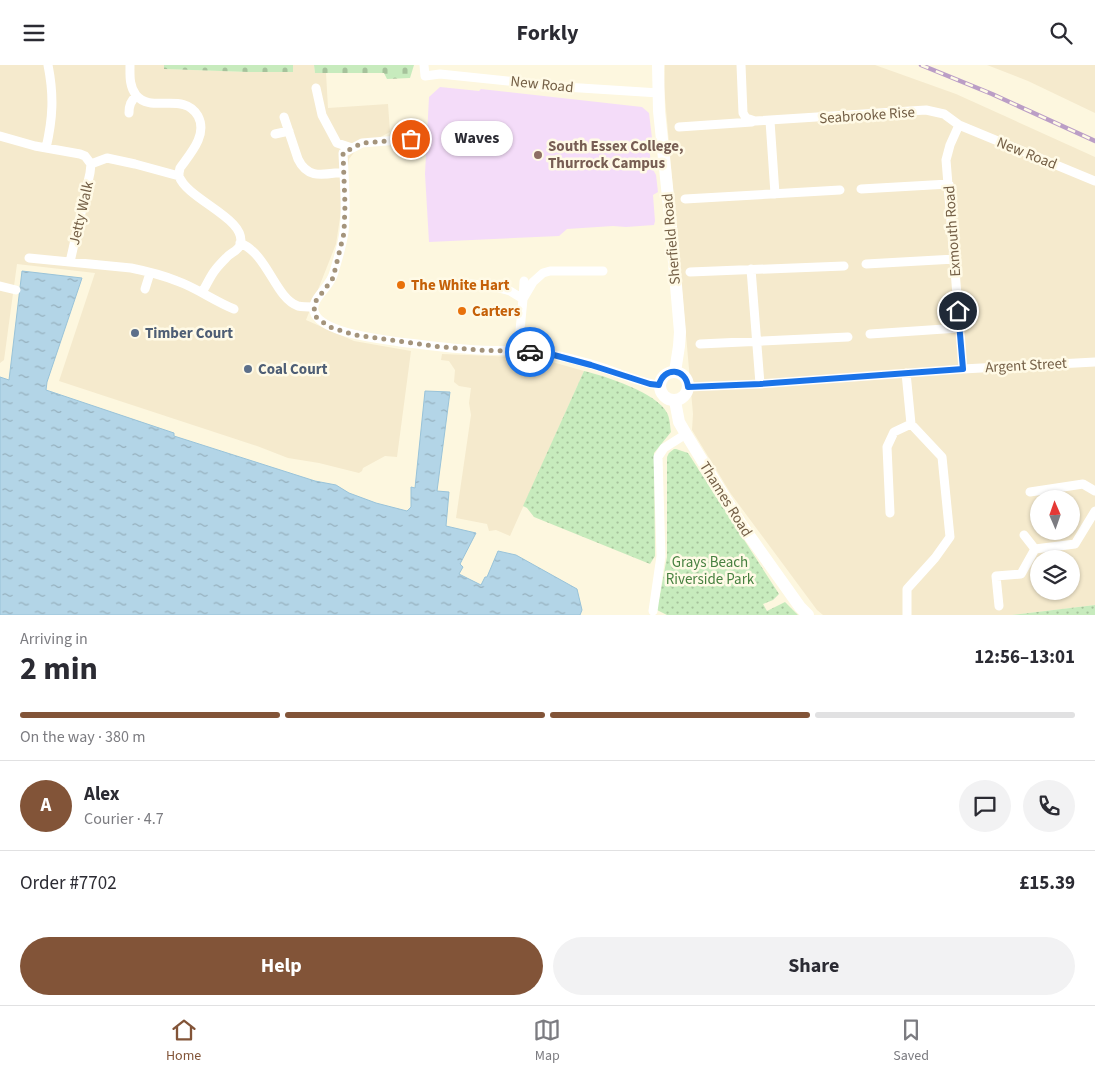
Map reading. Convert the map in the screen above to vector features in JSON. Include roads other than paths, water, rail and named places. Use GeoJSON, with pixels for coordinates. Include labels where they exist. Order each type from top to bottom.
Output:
{"type":"FeatureCollection","features":[{"type":"Feature","properties":{"kind":"main road","name":"Sherfield Road"},"geometry":{"type":"LineString","coordinates":[[658,71],[659,111],[680,332],[675,372]]}},
{"type":"Feature","properties":{"kind":"main road"},"geometry":{"type":"LineString","coordinates":[[675,372],[683,375],[688,387],[686,395],[675,401],[663,396],[659,385],[666,374],[675,372]]}},
{"type":"Feature","properties":{"kind":"main road","name":"Thames Road"},"geometry":{"type":"LineString","coordinates":[[675,401],[679,422],[750,539],[800,607],[808,615]]}},
{"type":"Feature","properties":{"kind":"street"},"geometry":{"type":"LineString","coordinates":[[46,148],[53,106],[48,65]]}},
{"type":"Feature","properties":{"kind":"street"},"geometry":{"type":"LineString","coordinates":[[130,65],[132,88],[136,96],[150,103],[178,103],[185,105],[192,108],[200,119],[201,127],[198,141],[180,168],[179,176],[184,187],[237,227],[240,233],[238,248],[227,256],[214,271],[202,293]]}},
{"type":"Feature","properties":{"kind":"street","name":"New Road"},"geometry":{"type":"LineString","coordinates":[[424,65],[425,76],[440,74],[565,87],[659,93]]}},
{"type":"Feature","properties":{"kind":"street"},"geometry":{"type":"LineString","coordinates":[[741,65],[743,113],[746,119],[755,121]]}},
{"type":"Feature","properties":{"kind":"street"},"geometry":{"type":"LineString","coordinates":[[316,88],[322,115],[337,143],[352,148]]}},
{"type":"Feature","properties":{"kind":"street"},"geometry":{"type":"LineString","coordinates":[[129,113],[129,106],[132,99],[136,96]]}},
{"type":"Feature","properties":{"kind":"street","name":"Seabrooke Rise"},"geometry":{"type":"LineString","coordinates":[[679,127],[926,110],[944,114],[959,125]]}},
{"type":"Feature","properties":{"kind":"street"},"geometry":{"type":"LineString","coordinates":[[284,117],[298,159],[308,172],[319,175],[344,172]]}},
{"type":"Feature","properties":{"kind":"street"},"geometry":{"type":"LineString","coordinates":[[770,121],[775,195]]}},
{"type":"Feature","properties":{"kind":"street","name":"New Road"},"geometry":{"type":"LineString","coordinates":[[959,125],[1095,181]]}},
{"type":"Feature","properties":{"kind":"street","name":"Exmouth Road"},"geometry":{"type":"LineString","coordinates":[[959,125],[946,159],[963,369]]}},
{"type":"Feature","properties":{"kind":"street"},"geometry":{"type":"LineString","coordinates":[[275,134],[289,131]]}},
{"type":"Feature","properties":{"kind":"street"},"geometry":{"type":"LineString","coordinates":[[0,136],[46,148],[80,154],[85,156],[90,164],[107,158],[179,176]]}},
{"type":"Feature","properties":{"kind":"street"},"geometry":{"type":"LineString","coordinates":[[411,139],[362,143],[343,153],[344,233],[333,278],[315,302],[314,312],[316,317],[330,327],[355,335],[433,346],[550,354],[639,381],[659,385]]}},
{"type":"Feature","properties":{"kind":"street","name":"Jetty Walk"},"geometry":{"type":"LineString","coordinates":[[70,262],[90,173],[90,164]]}},
{"type":"Feature","properties":{"kind":"street"},"geometry":{"type":"LineString","coordinates":[[861,189],[949,184]]}},
{"type":"Feature","properties":{"kind":"street"},"geometry":{"type":"LineString","coordinates":[[685,199],[840,190]]}},
{"type":"Feature","properties":{"kind":"street"},"geometry":{"type":"LineString","coordinates":[[240,243],[258,256],[288,299],[303,307],[314,307]]}},
{"type":"Feature","properties":{"kind":"street"},"geometry":{"type":"LineString","coordinates":[[29,258],[131,268],[177,281],[234,309]]}},
{"type":"Feature","properties":{"kind":"street"},"geometry":{"type":"LineString","coordinates":[[866,264],[955,259]]}},
{"type":"Feature","properties":{"kind":"street"},"geometry":{"type":"LineString","coordinates":[[690,272],[844,266]]}},
{"type":"Feature","properties":{"kind":"street"},"geometry":{"type":"LineString","coordinates":[[751,269],[760,384]]}},
{"type":"Feature","properties":{"kind":"street"},"geometry":{"type":"LineString","coordinates":[[523,299],[533,282],[543,273],[550,271],[603,271]]}},
{"type":"Feature","properties":{"kind":"street"},"geometry":{"type":"LineString","coordinates":[[145,289],[150,273]]}},
{"type":"Feature","properties":{"kind":"street"},"geometry":{"type":"LineString","coordinates":[[518,351],[524,281]]}},
{"type":"Feature","properties":{"kind":"street"},"geometry":{"type":"LineString","coordinates":[[471,285],[492,286],[510,291],[523,299]]}},
{"type":"Feature","properties":{"kind":"street"},"geometry":{"type":"LineString","coordinates":[[0,286],[16,289]]}},
{"type":"Feature","properties":{"kind":"street"},"geometry":{"type":"LineString","coordinates":[[870,334],[960,329]]}},
{"type":"Feature","properties":{"kind":"street"},"geometry":{"type":"LineString","coordinates":[[700,344],[848,337]]}},
{"type":"Feature","properties":{"kind":"street","name":"Argent Street"},"geometry":{"type":"LineString","coordinates":[[688,387],[1095,362]]}},
{"type":"Feature","properties":{"kind":"street"},"geometry":{"type":"LineString","coordinates":[[906,373],[911,424],[942,457],[950,537],[935,558],[907,589],[907,615]]}},
{"type":"Feature","properties":{"kind":"street"},"geometry":{"type":"LineString","coordinates":[[890,513],[887,447],[894,432],[911,424]]}},
{"type":"Feature","properties":{"kind":"street"},"geometry":{"type":"LineString","coordinates":[[653,611],[661,556],[658,457],[664,448],[686,434]]}},
{"type":"Feature","properties":{"kind":"street"},"geometry":{"type":"LineString","coordinates":[[1038,490],[1084,484],[1095,491]]}},
{"type":"Feature","properties":{"kind":"street"},"geometry":{"type":"LineString","coordinates":[[1035,549],[1075,544],[1095,511]]}},
{"type":"Feature","properties":{"kind":"street"},"geometry":{"type":"LineString","coordinates":[[1024,535],[1035,549]]}},
{"type":"Feature","properties":{"kind":"street"},"geometry":{"type":"LineString","coordinates":[[999,606],[996,576],[1021,574],[1035,549]]}},
{"type":"Feature","properties":{"kind":"water"},"geometry":{"type":"Polygon","coordinates":[[[22,271],[82,278],[46,390],[174,433],[174,436],[315,481],[336,485],[349,493],[376,503],[407,511],[411,507],[411,487],[415,488],[425,391],[450,392],[437,491],[449,492],[446,526],[476,533],[460,564],[463,567],[459,574],[481,585],[485,577],[487,577],[498,551],[516,555],[577,589],[582,610],[580,615],[0,615],[0,377],[9,380],[22,271]]]}},
{"type":"Feature","properties":{"kind":"railway"},"geometry":{"type":"LineString","coordinates":[[921,65],[992,94],[1095,141]]}},
{"type":"Feature","properties":{"kind":"place","name":"Waves"},"geometry":{"type":"Point","coordinates":[411,139]}},
{"type":"Feature","properties":{"kind":"place","name":"South Essex College, Thurrock Campus"},"geometry":{"type":"Point","coordinates":[538,155]}},
{"type":"Feature","properties":{"kind":"place","name":"The White Hart"},"geometry":{"type":"Point","coordinates":[401,285]}},
{"type":"Feature","properties":{"kind":"place","name":"Carters"},"geometry":{"type":"Point","coordinates":[462,311]}},
{"type":"Feature","properties":{"kind":"place","name":"Timber Court"},"geometry":{"type":"Point","coordinates":[135,333]}},
{"type":"Feature","properties":{"kind":"place","name":"Coal Court"},"geometry":{"type":"Point","coordinates":[248,369]}},
{"type":"Feature","properties":{"kind":"park label","name":"Grays Beach Riverside Park"},"geometry":{"type":"Point","coordinates":[710,570]}}]}
